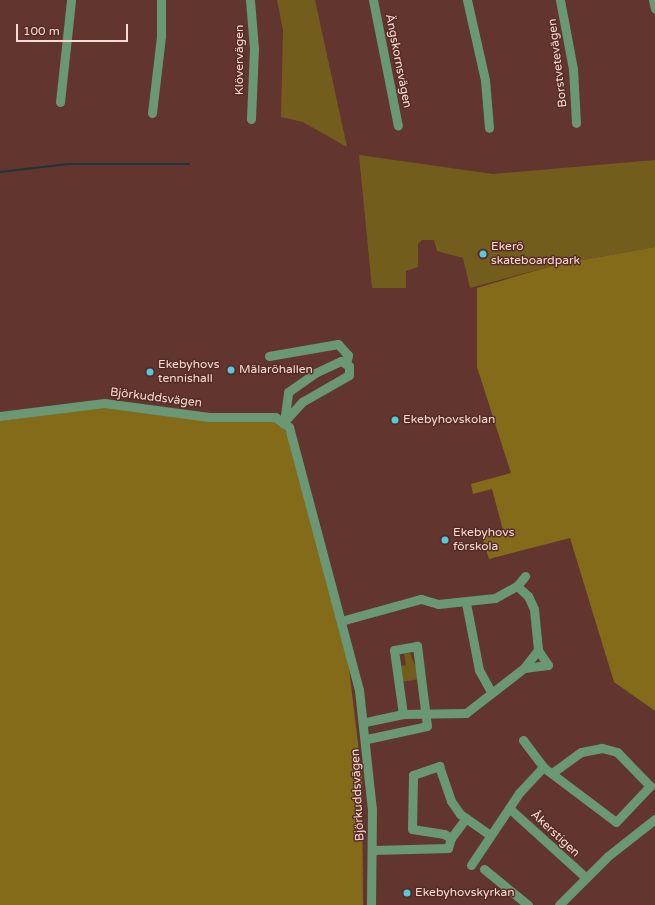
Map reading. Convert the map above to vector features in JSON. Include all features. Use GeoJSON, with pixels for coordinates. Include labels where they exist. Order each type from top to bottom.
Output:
{"type":"FeatureCollection","features":[{"type":"Feature","properties":{"kind":"street"},"geometry":{"type":"LineString","coordinates":[[60,102],[71,0]]}},
{"type":"Feature","properties":{"kind":"street"},"geometry":{"type":"LineString","coordinates":[[152,113],[161,36],[161,0]]}},
{"type":"Feature","properties":{"kind":"street","name":"Klövervägen"},"geometry":{"type":"LineString","coordinates":[[250,0],[254,49],[251,119]]}},
{"type":"Feature","properties":{"kind":"street","name":"Ängskornsvägen"},"geometry":{"type":"LineString","coordinates":[[373,0],[398,126]]}},
{"type":"Feature","properties":{"kind":"street"},"geometry":{"type":"LineString","coordinates":[[467,0],[485,80],[489,128]]}},
{"type":"Feature","properties":{"kind":"street","name":"Borstvetevägen"},"geometry":{"type":"LineString","coordinates":[[560,0],[573,69],[576,123]]}},
{"type":"Feature","properties":{"kind":"street"},"geometry":{"type":"LineString","coordinates":[[653,0],[655,9]]}},
{"type":"Feature","properties":{"kind":"street"},"geometry":{"type":"LineString","coordinates":[[268,356],[338,344],[348,354],[346,364],[349,375],[302,402],[284,422]]}},
{"type":"Feature","properties":{"kind":"street"},"geometry":{"type":"LineString","coordinates":[[284,422],[288,392],[315,373],[341,361],[346,364]]}},
{"type":"Feature","properties":{"kind":"street","name":"Björkuddsvägen"},"geometry":{"type":"LineString","coordinates":[[0,416],[104,403],[209,417],[275,417],[284,422],[291,434],[359,690],[367,739],[373,850],[371,905]]}},
{"type":"Feature","properties":{"kind":"street"},"geometry":{"type":"LineString","coordinates":[[341,621],[421,599],[438,604],[466,603],[495,598],[517,586],[525,576]]}},
{"type":"Feature","properties":{"kind":"street"},"geometry":{"type":"LineString","coordinates":[[517,586],[528,596],[534,609],[538,650],[548,664],[524,668]]}},
{"type":"Feature","properties":{"kind":"street"},"geometry":{"type":"LineString","coordinates":[[466,603],[480,670],[491,692]]}},
{"type":"Feature","properties":{"kind":"street","name":"Björkuddsvägen"},"geometry":{"type":"LineString","coordinates":[[367,739],[426,726],[417,646],[393,646],[403,714]]}},
{"type":"Feature","properties":{"kind":"street"},"geometry":{"type":"LineString","coordinates":[[364,722],[403,714],[425,712],[436,716],[462,714],[524,668],[538,650]]}},
{"type":"Feature","properties":{"kind":"street"},"geometry":{"type":"LineString","coordinates":[[523,740],[543,767],[616,822],[650,786],[617,752],[602,748],[581,752],[552,773]]}},
{"type":"Feature","properties":{"kind":"street"},"geometry":{"type":"LineString","coordinates":[[471,865],[509,808],[543,767]]}},
{"type":"Feature","properties":{"kind":"street"},"geometry":{"type":"LineString","coordinates":[[451,838],[412,832],[413,775],[442,768],[451,801],[466,818],[490,835]]}},
{"type":"Feature","properties":{"kind":"street","name":"Åkerstigen"},"geometry":{"type":"LineString","coordinates":[[509,808],[585,877]]}},
{"type":"Feature","properties":{"kind":"street","name":"Björkuddsvägen"},"geometry":{"type":"LineString","coordinates":[[373,850],[448,848],[451,838],[466,818]]}},
{"type":"Feature","properties":{"kind":"street"},"geometry":{"type":"LineString","coordinates":[[559,905],[585,877],[655,819]]}},
{"type":"Feature","properties":{"kind":"street"},"geometry":{"type":"LineString","coordinates":[[484,869],[528,905]]}},
{"type":"Feature","properties":{"kind":"shaded area"},"geometry":{"type":"Polygon","coordinates":[[[277,0],[315,0],[347,147],[303,122],[281,117],[283,30],[277,0]]]}},
{"type":"Feature","properties":{"kind":"shaded area"},"geometry":{"type":"Polygon","coordinates":[[[359,155],[493,174],[655,160],[655,247],[555,265],[470,288],[463,258],[437,251],[434,240],[422,240],[418,244],[418,267],[406,271],[406,288],[372,288],[359,155]]]}},
{"type":"Feature","properties":{"kind":"shaded area"},"geometry":{"type":"Polygon","coordinates":[[[655,247],[655,711],[614,682],[570,538],[489,559],[482,537],[503,530],[492,489],[473,494],[471,484],[511,473],[477,367],[477,288],[555,265],[655,247]]]}},
{"type":"Feature","properties":{"kind":"shaded area"},"geometry":{"type":"Polygon","coordinates":[[[106,407],[272,420],[281,425],[288,435],[348,660],[362,777],[363,905],[0,905],[0,421],[106,407]]]}},
{"type":"Feature","properties":{"kind":"shaded area"},"geometry":{"type":"Polygon","coordinates":[[[410,653],[420,679],[400,682],[397,667],[406,665],[404,654],[410,653]]]}},
{"type":"Feature","properties":{"kind":"waterway"},"geometry":{"type":"LineString","coordinates":[[0,172],[69,164],[189,164]]}},
{"type":"Feature","properties":{"kind":"place","name":"Ekerö skateboardpark"},"geometry":{"type":"Point","coordinates":[483,254]}},
{"type":"Feature","properties":{"kind":"place","name":"Mälaröhallen"},"geometry":{"type":"Point","coordinates":[231,370]}},
{"type":"Feature","properties":{"kind":"place","name":"Ekebyhovs tennishall"},"geometry":{"type":"Point","coordinates":[150,372]}},
{"type":"Feature","properties":{"kind":"place","name":"Ekebyhovskolan"},"geometry":{"type":"Point","coordinates":[395,420]}},
{"type":"Feature","properties":{"kind":"place","name":"Ekebyhovs förskola"},"geometry":{"type":"Point","coordinates":[445,540]}},
{"type":"Feature","properties":{"kind":"place","name":"Ekebyhovskyrkan"},"geometry":{"type":"Point","coordinates":[407,893]}}]}
